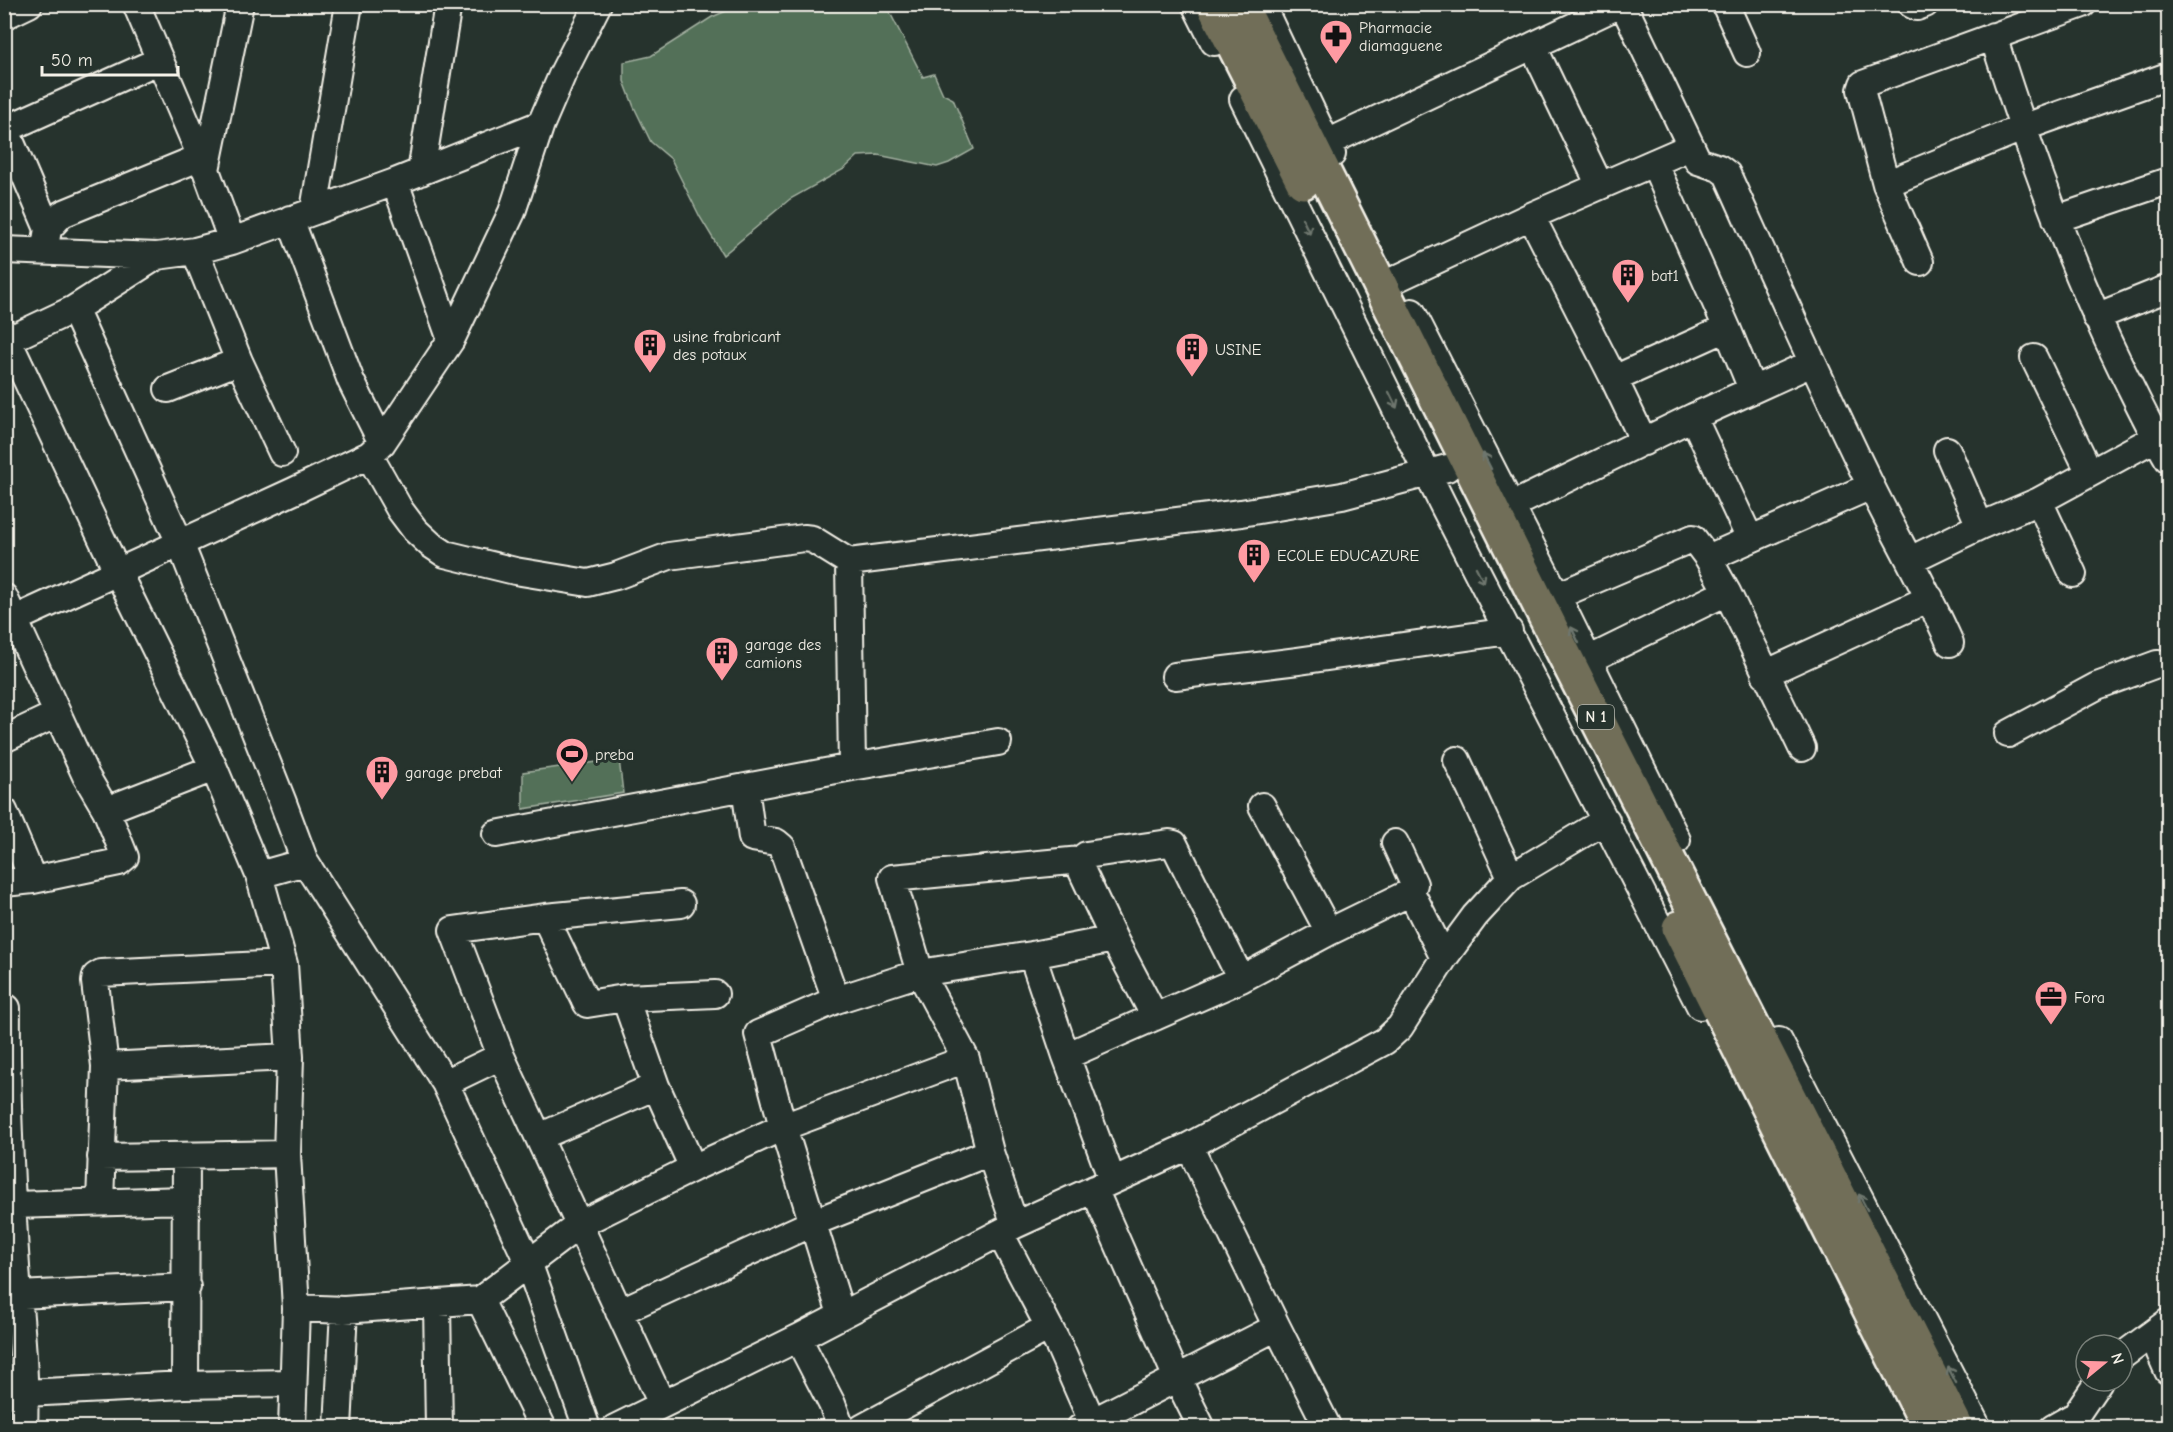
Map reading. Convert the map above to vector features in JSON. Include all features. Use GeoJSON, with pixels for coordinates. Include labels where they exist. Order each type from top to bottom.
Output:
{"type":"FeatureCollection","features":[{"type":"Feature","properties":{"kind":"highway","name":"N 1"},"geometry":{"type":"LineString","coordinates":[[1214,4],[1222,39],[1438,471],[1929,1428]]}},
{"type":"Feature","properties":{"kind":"highway","name":"N 1"},"geometry":{"type":"LineString","coordinates":[[1240,4],[1388,282],[1555,636],[1957,1428]]}},
{"type":"Feature","properties":{"kind":"street"},"geometry":{"type":"LineString","coordinates":[[4,16],[29,4]]}},
{"type":"Feature","properties":{"kind":"street"},"geometry":{"type":"LineString","coordinates":[[136,4],[204,164],[232,241]]}},
{"type":"Feature","properties":{"kind":"street"},"geometry":{"type":"LineString","coordinates":[[204,164],[240,4]]}},
{"type":"Feature","properties":{"kind":"street"},"geometry":{"type":"LineString","coordinates":[[314,210],[349,4]]}},
{"type":"Feature","properties":{"kind":"street"},"geometry":{"type":"LineString","coordinates":[[421,172],[448,4]]}},
{"type":"Feature","properties":{"kind":"street"},"geometry":{"type":"LineString","coordinates":[[4,883],[33,880],[120,862],[125,854],[106,810],[86,776],[57,714],[10,608],[118,573],[375,449],[451,340],[512,212],[541,124],[563,73],[598,4]]}},
{"type":"Feature","properties":{"kind":"street"},"geometry":{"type":"LineString","coordinates":[[1195,4],[1222,39]]}},
{"type":"Feature","properties":{"kind":"street"},"geometry":{"type":"LineString","coordinates":[[1262,4],[1327,143],[1388,282],[1511,506],[1724,936],[1978,1428]]}},
{"type":"Feature","properties":{"kind":"street"},"geometry":{"type":"LineString","coordinates":[[1327,143],[1622,4],[1690,147],[1700,162],[1719,168],[1727,174],[1812,363],[1871,486],[1930,598],[1950,643]]}},
{"type":"Feature","properties":{"kind":"street"},"geometry":{"type":"LineString","coordinates":[[1725,4],[1747,53]]}},
{"type":"Feature","properties":{"kind":"street"},"geometry":{"type":"LineString","coordinates":[[1911,4],[1917,7],[1925,4]]}},
{"type":"Feature","properties":{"kind":"street"},"geometry":{"type":"LineString","coordinates":[[1920,262],[1886,184],[1860,90],[1863,84],[2083,4]]}},
{"type":"Feature","properties":{"kind":"street"},"geometry":{"type":"LineString","coordinates":[[1993,36],[2022,128],[2096,317],[2162,434],[2169,459]]}},
{"type":"Feature","properties":{"kind":"street"},"geometry":{"type":"LineString","coordinates":[[1533,46],[1600,186]]}},
{"type":"Feature","properties":{"kind":"street"},"geometry":{"type":"LineString","coordinates":[[47,240],[5,128],[160,60]]}},
{"type":"Feature","properties":{"kind":"street"},"geometry":{"type":"LineString","coordinates":[[1886,184],[2022,128],[2169,76]]}},
{"type":"Feature","properties":{"kind":"street"},"geometry":{"type":"LineString","coordinates":[[4,250],[47,240],[157,256],[195,250],[232,241],[395,182],[541,124]]}},
{"type":"Feature","properties":{"kind":"street"},"geometry":{"type":"LineString","coordinates":[[1388,282],[1690,147]]}},
{"type":"Feature","properties":{"kind":"street"},"geometry":{"type":"LineString","coordinates":[[1654,163],[1752,389]]}},
{"type":"Feature","properties":{"kind":"street"},"geometry":{"type":"LineString","coordinates":[[47,240],[62,214],[204,164]]}},
{"type":"Feature","properties":{"kind":"street"},"geometry":{"type":"LineString","coordinates":[[2056,219],[2169,181]]}},
{"type":"Feature","properties":{"kind":"street"},"geometry":{"type":"LineString","coordinates":[[395,182],[451,340]]}},
{"type":"Feature","properties":{"kind":"street"},"geometry":{"type":"LineString","coordinates":[[1532,216],[1644,442]]}},
{"type":"Feature","properties":{"kind":"street"},"geometry":{"type":"LineString","coordinates":[[290,219],[375,449],[400,510],[415,530],[445,554],[515,572],[588,583],[616,576],[669,556],[804,538],[812,539],[849,562],[1241,513],[1342,496],[1438,471],[1509,631],[1912,1428]]}},
{"type":"Feature","properties":{"kind":"street"},"geometry":{"type":"LineString","coordinates":[[195,250],[239,361],[282,453]]}},
{"type":"Feature","properties":{"kind":"street"},"geometry":{"type":"LineString","coordinates":[[157,256],[74,309],[6,338],[214,768],[259,875],[284,964],[290,1057],[286,1154],[296,1308],[292,1428]]}},
{"type":"Feature","properties":{"kind":"street"},"geometry":{"type":"LineString","coordinates":[[2096,317],[2169,288]]}},
{"type":"Feature","properties":{"kind":"street"},"geometry":{"type":"LineString","coordinates":[[74,309],[180,543],[305,862],[445,1083],[528,1262],[587,1428]]}},
{"type":"Feature","properties":{"kind":"street"},"geometry":{"type":"LineString","coordinates":[[1614,379],[1727,328]]}},
{"type":"Feature","properties":{"kind":"street"},"geometry":{"type":"LineString","coordinates":[[2034,358],[2090,473]]}},
{"type":"Feature","properties":{"kind":"street"},"geometry":{"type":"LineString","coordinates":[[168,389],[239,361]]}},
{"type":"Feature","properties":{"kind":"street"},"geometry":{"type":"LineString","coordinates":[[1511,506],[1693,417],[1812,363]]}},
{"type":"Feature","properties":{"kind":"street"},"geometry":{"type":"LineString","coordinates":[[1693,417],[1750,539]]}},
{"type":"Feature","properties":{"kind":"street"},"geometry":{"type":"LineString","coordinates":[[1910,560],[1980,526],[2039,501],[2162,434]]}},
{"type":"Feature","properties":{"kind":"street"},"geometry":{"type":"LineString","coordinates":[[1947,450],[1980,526]]}},
{"type":"Feature","properties":{"kind":"street"},"geometry":{"type":"LineString","coordinates":[[1708,558],[1871,486]]}},
{"type":"Feature","properties":{"kind":"street"},"geometry":{"type":"LineString","coordinates":[[2039,501],[2073,574]]}},
{"type":"Feature","properties":{"kind":"street"},"geometry":{"type":"LineString","coordinates":[[1557,596],[1688,538],[1696,541],[1726,592],[1802,748]]}},
{"type":"Feature","properties":{"kind":"street"},"geometry":{"type":"LineString","coordinates":[[849,562],[852,767]]}},
{"type":"Feature","properties":{"kind":"street"},"geometry":{"type":"LineString","coordinates":[[1588,660],[1726,592]]}},
{"type":"Feature","properties":{"kind":"street"},"geometry":{"type":"LineString","coordinates":[[1765,674],[1930,598]]}},
{"type":"Feature","properties":{"kind":"street"},"geometry":{"type":"LineString","coordinates":[[1175,676],[1509,631]]}},
{"type":"Feature","properties":{"kind":"street"},"geometry":{"type":"LineString","coordinates":[[2008,734],[2097,686],[2157,664],[2169,665]]}},
{"type":"Feature","properties":{"kind":"street"},"geometry":{"type":"LineString","coordinates":[[4,740],[57,714]]}},
{"type":"Feature","properties":{"kind":"street"},"geometry":{"type":"LineString","coordinates":[[496,834],[998,742]]}},
{"type":"Feature","properties":{"kind":"street"},"geometry":{"type":"LineString","coordinates":[[1457,760],[1511,877]]}},
{"type":"Feature","properties":{"kind":"street"},"geometry":{"type":"LineString","coordinates":[[106,810],[214,768]]}},
{"type":"Feature","properties":{"kind":"street"},"geometry":{"type":"LineString","coordinates":[[745,787],[752,838],[776,842],[782,847],[836,999]]}},
{"type":"Feature","properties":{"kind":"street"},"geometry":{"type":"LineString","coordinates":[[1262,806],[1329,932]]}},
{"type":"Feature","properties":{"kind":"street"},"geometry":{"type":"LineString","coordinates":[[4,811],[33,880]]}},
{"type":"Feature","properties":{"kind":"street"},"geometry":{"type":"LineString","coordinates":[[615,1428],[798,1338],[1007,1229],[1189,1146],[1385,1041],[1400,1027],[1444,958],[1475,916],[1511,877],[1606,820]]}},
{"type":"Feature","properties":{"kind":"street"},"geometry":{"type":"LineString","coordinates":[[1066,1056],[1241,979],[1411,892],[1414,884],[1395,843]]}},
{"type":"Feature","properties":{"kind":"street"},"geometry":{"type":"LineString","coordinates":[[1241,979],[1174,844],[1086,855],[1081,860],[892,878],[920,973],[966,1059],[1007,1229],[1066,1361],[1089,1425],[1277,1326]]}},
{"type":"Feature","properties":{"kind":"street"},"geometry":{"type":"LineString","coordinates":[[1081,860],[1082,869],[1114,939],[1155,1017]]}},
{"type":"Feature","properties":{"kind":"street"},"geometry":{"type":"LineString","coordinates":[[259,875],[305,862]]}},
{"type":"Feature","properties":{"kind":"street"},"geometry":{"type":"LineString","coordinates":[[1411,892],[1444,958]]}},
{"type":"Feature","properties":{"kind":"street"},"geometry":{"type":"LineString","coordinates":[[662,1404],[501,1056],[453,930],[545,917],[681,904]]}},
{"type":"Feature","properties":{"kind":"street"},"geometry":{"type":"LineString","coordinates":[[545,917],[587,1004],[625,998],[715,994]]}},
{"type":"Feature","properties":{"kind":"street"},"geometry":{"type":"LineString","coordinates":[[841,1314],[783,1127],[758,1034],[836,999],[920,973],[1114,939]]}},
{"type":"Feature","properties":{"kind":"street"},"geometry":{"type":"LineString","coordinates":[[1032,955],[1066,1056],[1103,1184],[1177,1378],[1202,1428]]}},
{"type":"Feature","properties":{"kind":"street"},"geometry":{"type":"LineString","coordinates":[[100,1202],[105,1066],[94,982],[96,976],[101,973],[284,964]]}},
{"type":"Feature","properties":{"kind":"street"},"geometry":{"type":"LineString","coordinates":[[625,998],[656,1086],[693,1168]]}},
{"type":"Feature","properties":{"kind":"street"},"geometry":{"type":"LineString","coordinates":[[7,1008],[5,1059],[7,1160],[13,1205],[11,1264],[18,1295],[23,1346],[17,1377],[24,1428]]}},
{"type":"Feature","properties":{"kind":"street"},"geometry":{"type":"LineString","coordinates":[[445,1083],[501,1056]]}},
{"type":"Feature","properties":{"kind":"street"},"geometry":{"type":"LineString","coordinates":[[105,1066],[290,1057]]}},
{"type":"Feature","properties":{"kind":"street"},"geometry":{"type":"LineString","coordinates":[[296,1308],[344,1310],[480,1299],[580,1224],[693,1168],[783,1127],[966,1059]]}},
{"type":"Feature","properties":{"kind":"street"},"geometry":{"type":"LineString","coordinates":[[539,1137],[656,1086]]}},
{"type":"Feature","properties":{"kind":"street"},"geometry":{"type":"LineString","coordinates":[[1189,1146],[1328,1428]]}},
{"type":"Feature","properties":{"kind":"street"},"geometry":{"type":"LineString","coordinates":[[620,1312],[812,1223],[990,1152]]}},
{"type":"Feature","properties":{"kind":"street"},"geometry":{"type":"LineString","coordinates":[[101,1157],[286,1154]]}},
{"type":"Feature","properties":{"kind":"street"},"geometry":{"type":"LineString","coordinates":[[186,1156],[186,1385]]}},
{"type":"Feature","properties":{"kind":"street"},"geometry":{"type":"LineString","coordinates":[[13,1205],[186,1200]]}},
{"type":"Feature","properties":{"kind":"street"},"geometry":{"type":"LineString","coordinates":[[18,1295],[187,1287]]}},
{"type":"Feature","properties":{"kind":"street"},"geometry":{"type":"LineString","coordinates":[[480,1299],[543,1428]]}},
{"type":"Feature","properties":{"kind":"street"},"geometry":{"type":"LineString","coordinates":[[436,1304],[439,1428]]}},
{"type":"Feature","properties":{"kind":"street"},"geometry":{"type":"LineString","coordinates":[[338,1428],[344,1310]]}},
{"type":"Feature","properties":{"kind":"street"},"geometry":{"type":"LineString","coordinates":[[862,1428],[1049,1327]]}},
{"type":"Feature","properties":{"kind":"street"},"geometry":{"type":"LineString","coordinates":[[2134,1347],[2161,1327]]}},
{"type":"Feature","properties":{"kind":"street"},"geometry":{"type":"LineString","coordinates":[[2161,1327],[2160,1353],[2169,1371]]}},
{"type":"Feature","properties":{"kind":"street"},"geometry":{"type":"LineString","coordinates":[[798,1338],[832,1404],[841,1428]]}},
{"type":"Feature","properties":{"kind":"street"},"geometry":{"type":"LineString","coordinates":[[17,1377],[186,1385],[292,1383]]}},
{"type":"Feature","properties":{"kind":"street"},"geometry":{"type":"LineString","coordinates":[[2053,1428],[2076,1415],[2091,1393]]}},
{"type":"Feature","properties":{"kind":"green space"},"geometry":{"type":"Polygon","coordinates":[[[743,4],[886,5],[923,77],[934,74],[943,94],[953,99],[974,149],[937,167],[878,155],[858,156],[844,169],[790,199],[723,255],[700,217],[671,159],[651,142],[624,81],[624,62],[651,56],[712,17],[743,4]]]}},
{"type":"Feature","properties":{"kind":"green space","name":"preba"},"geometry":{"type":"Polygon","coordinates":[[[619,759],[623,793],[523,809],[523,772],[619,759]]]}},
{"type":"Feature","properties":{"kind":"place","name":"Pharmacie diamaguene"},"geometry":{"type":"Point","coordinates":[1336,65]}},
{"type":"Feature","properties":{"kind":"place","name":"bat1"},"geometry":{"type":"Point","coordinates":[1628,304]}},
{"type":"Feature","properties":{"kind":"place","name":"usine frabricant des potaux"},"geometry":{"type":"Point","coordinates":[650,374]}},
{"type":"Feature","properties":{"kind":"place","name":"USINE"},"geometry":{"type":"Point","coordinates":[1192,378]}},
{"type":"Feature","properties":{"kind":"place","name":"ECOLE EDUCAZURE"},"geometry":{"type":"Point","coordinates":[1254,584]}},
{"type":"Feature","properties":{"kind":"place","name":"garage des camions"},"geometry":{"type":"Point","coordinates":[722,682]}},
{"type":"Feature","properties":{"kind":"place","name":"preba"},"geometry":{"type":"Point","coordinates":[572,783]}},
{"type":"Feature","properties":{"kind":"place","name":"garage prebat"},"geometry":{"type":"Point","coordinates":[382,801]}},
{"type":"Feature","properties":{"kind":"place","name":"Fora"},"geometry":{"type":"Point","coordinates":[2051,1026]}}]}
